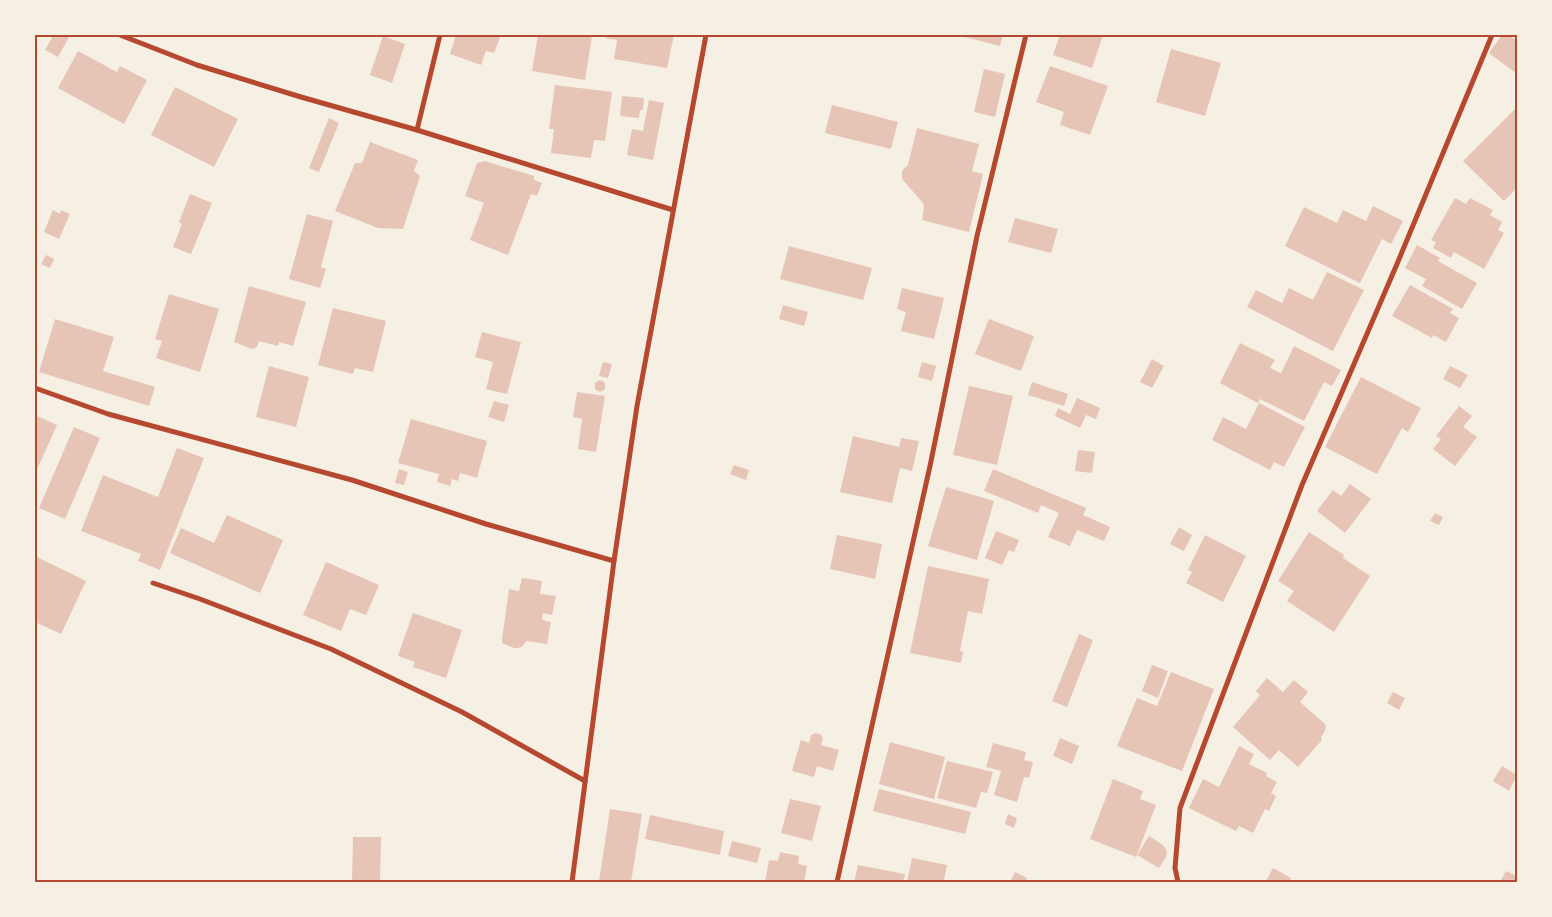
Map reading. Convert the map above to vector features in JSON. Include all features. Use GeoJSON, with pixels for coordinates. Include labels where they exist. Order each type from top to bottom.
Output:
{"type":"FeatureCollection","features":[{"type":"Feature","properties":{"kind":"street"},"geometry":{"type":"LineString","coordinates":[[120,35],[197,65],[417,130],[673,210]]}},
{"type":"Feature","properties":{"kind":"street"},"geometry":{"type":"LineString","coordinates":[[417,130],[440,35]]}},
{"type":"Feature","properties":{"kind":"street"},"geometry":{"type":"LineString","coordinates":[[572,882],[614,561],[637,406],[706,35]]}},
{"type":"Feature","properties":{"kind":"street"},"geometry":{"type":"LineString","coordinates":[[837,882],[930,466],[976,236],[1026,35]]}},
{"type":"Feature","properties":{"kind":"street"},"geometry":{"type":"LineString","coordinates":[[1178,882],[1176,868],[1180,808],[1302,485],[1492,35]]}},
{"type":"Feature","properties":{"kind":"street"},"geometry":{"type":"LineString","coordinates":[[35,388],[108,414],[352,480],[486,524],[614,561]]}},
{"type":"Feature","properties":{"kind":"street"},"geometry":{"type":"LineString","coordinates":[[153,584],[200,599],[331,649],[462,712],[585,781]]}},
{"type":"Feature","properties":{"kind":"building"},"geometry":{"type":"Polygon","coordinates":[[[58,35],[69,37],[58,57],[45,50],[53,36],[57,38],[58,35]]]}},
{"type":"Feature","properties":{"kind":"building"},"geometry":{"type":"Polygon","coordinates":[[[456,35],[501,35],[494,53],[486,51],[481,65],[450,54],[456,35]]]}},
{"type":"Feature","properties":{"kind":"building"},"geometry":{"type":"Polygon","coordinates":[[[538,35],[592,36],[585,80],[532,71],[538,35]]]}},
{"type":"Feature","properties":{"kind":"building"},"geometry":{"type":"Polygon","coordinates":[[[606,35],[674,35],[667,68],[614,59],[617,40],[606,38],[606,35]]]}},
{"type":"Feature","properties":{"kind":"building"},"geometry":{"type":"Polygon","coordinates":[[[957,35],[1003,35],[1000,46],[957,35]]]}},
{"type":"Feature","properties":{"kind":"building"},"geometry":{"type":"Polygon","coordinates":[[[1060,35],[1103,35],[1092,68],[1053,55],[1060,35]]]}},
{"type":"Feature","properties":{"kind":"building"},"geometry":{"type":"Polygon","coordinates":[[[1502,35],[1509,35],[1517,41],[1517,74],[1489,53],[1502,35]]]}},
{"type":"Feature","properties":{"kind":"building"},"geometry":{"type":"Polygon","coordinates":[[[383,36],[405,44],[392,83],[370,75],[383,36]]]}},
{"type":"Feature","properties":{"kind":"building"},"geometry":{"type":"Polygon","coordinates":[[[1171,49],[1221,63],[1205,116],[1156,102],[1171,49]]]}},
{"type":"Feature","properties":{"kind":"building"},"geometry":{"type":"Polygon","coordinates":[[[78,51],[117,72],[120,66],[147,80],[124,124],[58,88],[78,51]]]}},
{"type":"Feature","properties":{"kind":"building"},"geometry":{"type":"Polygon","coordinates":[[[1050,66],[1108,86],[1090,135],[1060,125],[1064,112],[1036,102],[1050,66]]]}},
{"type":"Feature","properties":{"kind":"building"},"geometry":{"type":"Polygon","coordinates":[[[984,69],[1005,74],[995,117],[974,112],[984,69]]]}},
{"type":"Feature","properties":{"kind":"building"},"geometry":{"type":"Polygon","coordinates":[[[555,85],[612,92],[605,141],[594,140],[591,158],[551,153],[554,129],[549,129],[555,85]]]}},
{"type":"Feature","properties":{"kind":"building"},"geometry":{"type":"Polygon","coordinates":[[[175,87],[238,119],[214,167],[151,135],[175,87]]]}},
{"type":"Feature","properties":{"kind":"building"},"geometry":{"type":"Polygon","coordinates":[[[622,96],[644,98],[643,110],[640,110],[639,118],[620,116],[622,96]]]}},
{"type":"Feature","properties":{"kind":"building"},"geometry":{"type":"Polygon","coordinates":[[[649,100],[664,103],[653,160],[627,155],[632,129],[643,131],[649,100]]]}},
{"type":"Feature","properties":{"kind":"building"},"geometry":{"type":"Polygon","coordinates":[[[832,105],[898,122],[891,149],[825,133],[832,105]]]}},
{"type":"Feature","properties":{"kind":"building"},"geometry":{"type":"Polygon","coordinates":[[[1517,107],[1517,188],[1504,201],[1463,161],[1517,107]]]}},
{"type":"Feature","properties":{"kind":"building"},"geometry":{"type":"Polygon","coordinates":[[[329,118],[339,123],[319,172],[309,168],[329,118]]]}},
{"type":"Feature","properties":{"kind":"building"},"geometry":{"type":"Polygon","coordinates":[[[917,128],[979,144],[972,171],[983,174],[969,232],[922,220],[923,203],[902,179],[902,171],[908,165],[917,128]]]}},
{"type":"Feature","properties":{"kind":"building"},"geometry":{"type":"Polygon","coordinates":[[[370,142],[418,160],[414,171],[420,176],[403,229],[378,228],[335,211],[355,163],[362,163],[370,142]]]}},
{"type":"Feature","properties":{"kind":"building"},"geometry":{"type":"Polygon","coordinates":[[[485,161],[534,176],[534,180],[542,183],[537,196],[531,194],[508,255],[470,240],[484,203],[465,196],[477,163],[485,161]]]}},
{"type":"Feature","properties":{"kind":"building"},"geometry":{"type":"Polygon","coordinates":[[[190,194],[212,203],[191,254],[173,247],[182,224],[179,222],[190,194]]]}},
{"type":"Feature","properties":{"kind":"building"},"geometry":{"type":"Polygon","coordinates":[[[1455,198],[1466,204],[1470,198],[1493,210],[1490,215],[1502,222],[1498,230],[1504,233],[1484,269],[1454,252],[1451,258],[1433,248],[1436,242],[1431,240],[1455,198]]]}},
{"type":"Feature","properties":{"kind":"building"},"geometry":{"type":"Polygon","coordinates":[[[1373,206],[1403,221],[1391,244],[1382,239],[1360,283],[1285,246],[1304,207],[1337,223],[1343,210],[1366,221],[1373,206]]]}},
{"type":"Feature","properties":{"kind":"building"},"geometry":{"type":"Polygon","coordinates":[[[53,210],[60,214],[61,210],[70,214],[59,239],[44,232],[53,210]]]}},
{"type":"Feature","properties":{"kind":"building"},"geometry":{"type":"Polygon","coordinates":[[[307,214],[333,221],[321,267],[326,269],[320,288],[289,279],[307,214]]]}},
{"type":"Feature","properties":{"kind":"building"},"geometry":{"type":"Polygon","coordinates":[[[1015,218],[1058,229],[1051,253],[1008,242],[1015,218]]]}},
{"type":"Feature","properties":{"kind":"building"},"geometry":{"type":"Polygon","coordinates":[[[1417,245],[1440,258],[1438,261],[1477,283],[1462,309],[1422,286],[1426,279],[1405,268],[1417,245]]]}},
{"type":"Feature","properties":{"kind":"building"},"geometry":{"type":"Polygon","coordinates":[[[789,246],[872,268],[863,300],[780,279],[789,246]]]}},
{"type":"Feature","properties":{"kind":"building"},"geometry":{"type":"Polygon","coordinates":[[[46,255],[54,259],[50,268],[41,264],[46,255]]]}},
{"type":"Feature","properties":{"kind":"building"},"geometry":{"type":"Polygon","coordinates":[[[1327,272],[1364,290],[1333,351],[1247,307],[1256,290],[1282,303],[1289,288],[1313,300],[1327,272]]]}},
{"type":"Feature","properties":{"kind":"building"},"geometry":{"type":"Polygon","coordinates":[[[1410,285],[1453,309],[1450,313],[1459,318],[1446,342],[1433,335],[1432,338],[1392,316],[1410,285]]]}},
{"type":"Feature","properties":{"kind":"building"},"geometry":{"type":"Polygon","coordinates":[[[249,286],[306,302],[293,346],[279,342],[278,346],[259,341],[257,347],[252,349],[234,342],[249,286]]]}},
{"type":"Feature","properties":{"kind":"building"},"geometry":{"type":"Polygon","coordinates":[[[902,288],[944,298],[934,339],[901,331],[906,312],[897,309],[902,288]]]}},
{"type":"Feature","properties":{"kind":"building"},"geometry":{"type":"Polygon","coordinates":[[[169,294],[219,309],[200,372],[156,358],[162,341],[155,339],[169,294]]]}},
{"type":"Feature","properties":{"kind":"building"},"geometry":{"type":"Polygon","coordinates":[[[783,305],[808,312],[804,326],[779,319],[783,305]]]}},
{"type":"Feature","properties":{"kind":"building"},"geometry":{"type":"Polygon","coordinates":[[[333,308],[386,321],[373,372],[355,368],[353,374],[318,365],[333,308]]]}},
{"type":"Feature","properties":{"kind":"building"},"geometry":{"type":"Polygon","coordinates":[[[55,319],[114,337],[103,371],[155,387],[149,406],[39,372],[55,319]]]}},
{"type":"Feature","properties":{"kind":"building"},"geometry":{"type":"Polygon","coordinates":[[[989,319],[1034,336],[1021,371],[975,354],[989,319]]]}},
{"type":"Feature","properties":{"kind":"building"},"geometry":{"type":"Polygon","coordinates":[[[482,332],[521,342],[507,394],[486,389],[493,362],[475,357],[482,332]]]}},
{"type":"Feature","properties":{"kind":"building"},"geometry":{"type":"Polygon","coordinates":[[[1240,343],[1275,360],[1270,368],[1281,373],[1294,346],[1341,370],[1332,386],[1324,382],[1304,421],[1260,399],[1258,403],[1220,383],[1240,343]]]}},
{"type":"Feature","properties":{"kind":"building"},"geometry":{"type":"Polygon","coordinates":[[[1152,359],[1164,366],[1152,388],[1140,382],[1152,359]]]}},
{"type":"Feature","properties":{"kind":"building"},"geometry":{"type":"Polygon","coordinates":[[[603,362],[612,364],[608,378],[599,376],[603,362]]]}},
{"type":"Feature","properties":{"kind":"building"},"geometry":{"type":"Polygon","coordinates":[[[922,362],[936,366],[932,381],[918,377],[922,362]]]}},
{"type":"Feature","properties":{"kind":"building"},"geometry":{"type":"Polygon","coordinates":[[[269,366],[309,377],[296,427],[256,417],[269,366]]]}},
{"type":"Feature","properties":{"kind":"building"},"geometry":{"type":"Polygon","coordinates":[[[1450,366],[1468,375],[1460,388],[1443,379],[1450,366]]]}},
{"type":"Feature","properties":{"kind":"building"},"geometry":{"type":"Polygon","coordinates":[[[1361,377],[1421,408],[1408,432],[1402,428],[1377,474],[1325,447],[1361,377]]]}},
{"type":"Feature","properties":{"kind":"building"},"geometry":{"type":"Polygon","coordinates":[[[600,380],[606,386],[600,392],[594,386],[600,380]]]}},
{"type":"Feature","properties":{"kind":"building"},"geometry":{"type":"Polygon","coordinates":[[[1032,382],[1068,394],[1064,406],[1028,395],[1032,382]]]}},
{"type":"Feature","properties":{"kind":"building"},"geometry":{"type":"Polygon","coordinates":[[[969,386],[1013,396],[997,465],[953,455],[969,386]]]}},
{"type":"Feature","properties":{"kind":"building"},"geometry":{"type":"Polygon","coordinates":[[[577,392],[605,396],[596,452],[578,449],[582,419],[573,417],[577,392]]]}},
{"type":"Feature","properties":{"kind":"building"},"geometry":{"type":"Polygon","coordinates":[[[1077,398],[1100,408],[1096,419],[1086,415],[1080,428],[1055,416],[1058,408],[1070,414],[1077,398]]]}},
{"type":"Feature","properties":{"kind":"building"},"geometry":{"type":"Polygon","coordinates":[[[494,401],[509,405],[504,422],[488,417],[494,401]]]}},
{"type":"Feature","properties":{"kind":"building"},"geometry":{"type":"Polygon","coordinates":[[[1259,403],[1305,427],[1284,467],[1274,462],[1270,470],[1212,440],[1223,417],[1246,429],[1259,403]]]}},
{"type":"Feature","properties":{"kind":"building"},"geometry":{"type":"Polygon","coordinates":[[[1459,406],[1472,416],[1463,427],[1477,437],[1455,466],[1433,449],[1441,439],[1436,436],[1459,406]]]}},
{"type":"Feature","properties":{"kind":"building"},"geometry":{"type":"Polygon","coordinates":[[[35,415],[57,425],[35,474],[35,415]]]}},
{"type":"Feature","properties":{"kind":"building"},"geometry":{"type":"Polygon","coordinates":[[[411,419],[487,441],[477,478],[460,473],[458,481],[452,479],[450,486],[437,482],[439,474],[398,463],[411,419]]]}},
{"type":"Feature","properties":{"kind":"building"},"geometry":{"type":"Polygon","coordinates":[[[74,427],[100,438],[65,519],[39,508],[74,427]]]}},
{"type":"Feature","properties":{"kind":"building"},"geometry":{"type":"Polygon","coordinates":[[[853,436],[899,447],[901,438],[919,441],[912,471],[900,468],[892,503],[840,492],[853,436]]]}},
{"type":"Feature","properties":{"kind":"building"},"geometry":{"type":"Polygon","coordinates":[[[177,448],[204,458],[160,570],[138,561],[141,554],[81,531],[103,475],[158,497],[177,448]]]}},
{"type":"Feature","properties":{"kind":"building"},"geometry":{"type":"Polygon","coordinates":[[[1078,450],[1095,452],[1092,473],[1075,471],[1078,450]]]}},
{"type":"Feature","properties":{"kind":"building"},"geometry":{"type":"Polygon","coordinates":[[[734,465],[749,470],[746,480],[730,474],[734,465]]]}},
{"type":"Feature","properties":{"kind":"building"},"geometry":{"type":"Polygon","coordinates":[[[399,469],[408,472],[404,485],[395,483],[399,469]]]}},
{"type":"Feature","properties":{"kind":"building"},"geometry":{"type":"Polygon","coordinates":[[[993,469],[1086,508],[1083,515],[1110,527],[1104,541],[1077,530],[1070,546],[1048,537],[1059,513],[1041,505],[1038,513],[984,491],[993,469]]]}},
{"type":"Feature","properties":{"kind":"building"},"geometry":{"type":"Polygon","coordinates":[[[1350,484],[1371,499],[1345,533],[1317,511],[1333,490],[1341,496],[1350,484]]]}},
{"type":"Feature","properties":{"kind":"building"},"geometry":{"type":"Polygon","coordinates":[[[946,487],[994,501],[977,560],[928,546],[946,487]]]}},
{"type":"Feature","properties":{"kind":"building"},"geometry":{"type":"Polygon","coordinates":[[[1435,513],[1443,517],[1439,525],[1430,521],[1435,513]]]}},
{"type":"Feature","properties":{"kind":"building"},"geometry":{"type":"Polygon","coordinates":[[[227,515],[283,540],[260,593],[170,553],[181,528],[214,543],[227,515]]]}},
{"type":"Feature","properties":{"kind":"building"},"geometry":{"type":"Polygon","coordinates":[[[1179,527],[1192,535],[1184,551],[1170,544],[1179,527]]]}},
{"type":"Feature","properties":{"kind":"building"},"geometry":{"type":"Polygon","coordinates":[[[996,531],[1019,540],[1014,552],[1009,550],[1002,565],[985,558],[996,531]]]}},
{"type":"Feature","properties":{"kind":"building"},"geometry":{"type":"Polygon","coordinates":[[[1309,532],[1344,555],[1343,558],[1370,576],[1334,632],[1287,601],[1294,591],[1278,581],[1309,532]]]}},
{"type":"Feature","properties":{"kind":"building"},"geometry":{"type":"Polygon","coordinates":[[[837,535],[882,544],[875,579],[830,569],[837,535]]]}},
{"type":"Feature","properties":{"kind":"building"},"geometry":{"type":"Polygon","coordinates":[[[1205,535],[1246,556],[1223,602],[1186,583],[1192,572],[1188,570],[1205,535]]]}},
{"type":"Feature","properties":{"kind":"building"},"geometry":{"type":"Polygon","coordinates":[[[35,556],[86,581],[61,634],[35,622],[35,556]]]}},
{"type":"Feature","properties":{"kind":"building"},"geometry":{"type":"Polygon","coordinates":[[[326,562],[379,585],[366,615],[350,609],[341,631],[303,615],[326,562]]]}},
{"type":"Feature","properties":{"kind":"building"},"geometry":{"type":"Polygon","coordinates":[[[928,566],[989,579],[982,614],[968,611],[960,651],[963,652],[961,663],[910,653],[928,566]]]}},
{"type":"Feature","properties":{"kind":"building"},"geometry":{"type":"Polygon","coordinates":[[[522,578],[542,581],[540,594],[556,596],[552,615],[543,613],[542,620],[551,622],[547,644],[526,641],[523,646],[514,648],[502,643],[509,589],[519,591],[522,578]]]}},
{"type":"Feature","properties":{"kind":"building"},"geometry":{"type":"Polygon","coordinates":[[[413,613],[462,630],[446,678],[413,667],[415,662],[398,656],[413,613]]]}},
{"type":"Feature","properties":{"kind":"building"},"geometry":{"type":"Polygon","coordinates":[[[1079,634],[1093,640],[1067,707],[1052,701],[1079,634]]]}},
{"type":"Feature","properties":{"kind":"building"},"geometry":{"type":"Polygon","coordinates":[[[1152,665],[1168,671],[1158,698],[1142,691],[1152,665]]]}},
{"type":"Feature","properties":{"kind":"building"},"geometry":{"type":"Polygon","coordinates":[[[1171,672],[1214,689],[1182,771],[1117,746],[1137,698],[1157,706],[1171,672]]]}},
{"type":"Feature","properties":{"kind":"building"},"geometry":{"type":"Polygon","coordinates":[[[1267,678],[1283,692],[1294,680],[1308,692],[1300,702],[1326,725],[1321,737],[1322,740],[1298,767],[1279,750],[1270,760],[1233,727],[1260,695],[1256,691],[1267,678]]]}},
{"type":"Feature","properties":{"kind":"building"},"geometry":{"type":"Polygon","coordinates":[[[1393,692],[1405,698],[1399,710],[1387,703],[1393,692]]]}},
{"type":"Feature","properties":{"kind":"building"},"geometry":{"type":"Polygon","coordinates":[[[815,733],[820,734],[823,738],[821,745],[839,750],[833,771],[817,766],[814,777],[792,771],[801,740],[809,743],[811,735],[815,733]]]}},
{"type":"Feature","properties":{"kind":"building"},"geometry":{"type":"Polygon","coordinates":[[[1060,738],[1079,746],[1072,764],[1053,756],[1060,738]]]}},
{"type":"Feature","properties":{"kind":"building"},"geometry":{"type":"Polygon","coordinates":[[[890,742],[945,757],[934,799],[879,784],[890,742]]]}},
{"type":"Feature","properties":{"kind":"building"},"geometry":{"type":"Polygon","coordinates":[[[993,743],[1026,752],[1024,760],[1033,762],[1029,778],[1024,777],[1017,802],[994,795],[1001,771],[986,767],[993,743]]]}},
{"type":"Feature","properties":{"kind":"building"},"geometry":{"type":"Polygon","coordinates":[[[1239,746],[1254,754],[1249,764],[1267,773],[1266,776],[1277,782],[1271,793],[1276,796],[1269,811],[1265,809],[1253,833],[1239,826],[1236,831],[1189,808],[1203,779],[1219,787],[1239,746]]]}},
{"type":"Feature","properties":{"kind":"building"},"geometry":{"type":"Polygon","coordinates":[[[947,761],[993,772],[987,793],[981,792],[976,808],[937,798],[947,761]]]}},
{"type":"Feature","properties":{"kind":"building"},"geometry":{"type":"Polygon","coordinates":[[[1502,766],[1517,775],[1509,791],[1493,781],[1502,766]]]}},
{"type":"Feature","properties":{"kind":"building"},"geometry":{"type":"Polygon","coordinates":[[[1113,779],[1143,791],[1140,799],[1156,805],[1136,857],[1090,839],[1113,779]]]}},
{"type":"Feature","properties":{"kind":"building"},"geometry":{"type":"Polygon","coordinates":[[[879,789],[971,812],[965,834],[873,811],[879,789]]]}},
{"type":"Feature","properties":{"kind":"building"},"geometry":{"type":"Polygon","coordinates":[[[790,799],[821,806],[812,841],[781,833],[790,799]]]}},
{"type":"Feature","properties":{"kind":"building"},"geometry":{"type":"Polygon","coordinates":[[[610,809],[642,814],[631,882],[599,882],[610,809]]]}},
{"type":"Feature","properties":{"kind":"building"},"geometry":{"type":"Polygon","coordinates":[[[1008,814],[1017,818],[1014,828],[1005,824],[1008,814]]]}},
{"type":"Feature","properties":{"kind":"building"},"geometry":{"type":"Polygon","coordinates":[[[650,815],[724,831],[720,855],[645,839],[650,815]]]}},
{"type":"Feature","properties":{"kind":"building"},"geometry":{"type":"Polygon","coordinates":[[[1149,836],[1163,845],[1167,851],[1166,857],[1159,868],[1137,855],[1149,836]]]}},
{"type":"Feature","properties":{"kind":"building"},"geometry":{"type":"Polygon","coordinates":[[[353,837],[381,837],[380,882],[352,882],[353,837]]]}},
{"type":"Feature","properties":{"kind":"building"},"geometry":{"type":"Polygon","coordinates":[[[732,841],[761,848],[757,863],[728,856],[732,841]]]}},
{"type":"Feature","properties":{"kind":"building"},"geometry":{"type":"Polygon","coordinates":[[[780,852],[799,856],[798,864],[807,866],[804,882],[765,882],[769,860],[778,861],[780,852]]]}},
{"type":"Feature","properties":{"kind":"building"},"geometry":{"type":"Polygon","coordinates":[[[912,858],[947,865],[944,880],[949,882],[907,882],[912,858]]]}},
{"type":"Feature","properties":{"kind":"building"},"geometry":{"type":"Polygon","coordinates":[[[858,865],[905,874],[903,882],[854,882],[858,865]]]}},
{"type":"Feature","properties":{"kind":"building"},"geometry":{"type":"Polygon","coordinates":[[[1273,868],[1291,878],[1289,882],[1266,881],[1273,868]]]}},
{"type":"Feature","properties":{"kind":"building"},"geometry":{"type":"Polygon","coordinates":[[[1506,871],[1517,876],[1517,882],[1500,882],[1506,871]]]}},
{"type":"Feature","properties":{"kind":"building"},"geometry":{"type":"Polygon","coordinates":[[[1015,872],[1027,878],[1025,882],[1010,882],[1015,872]]]}}]}
